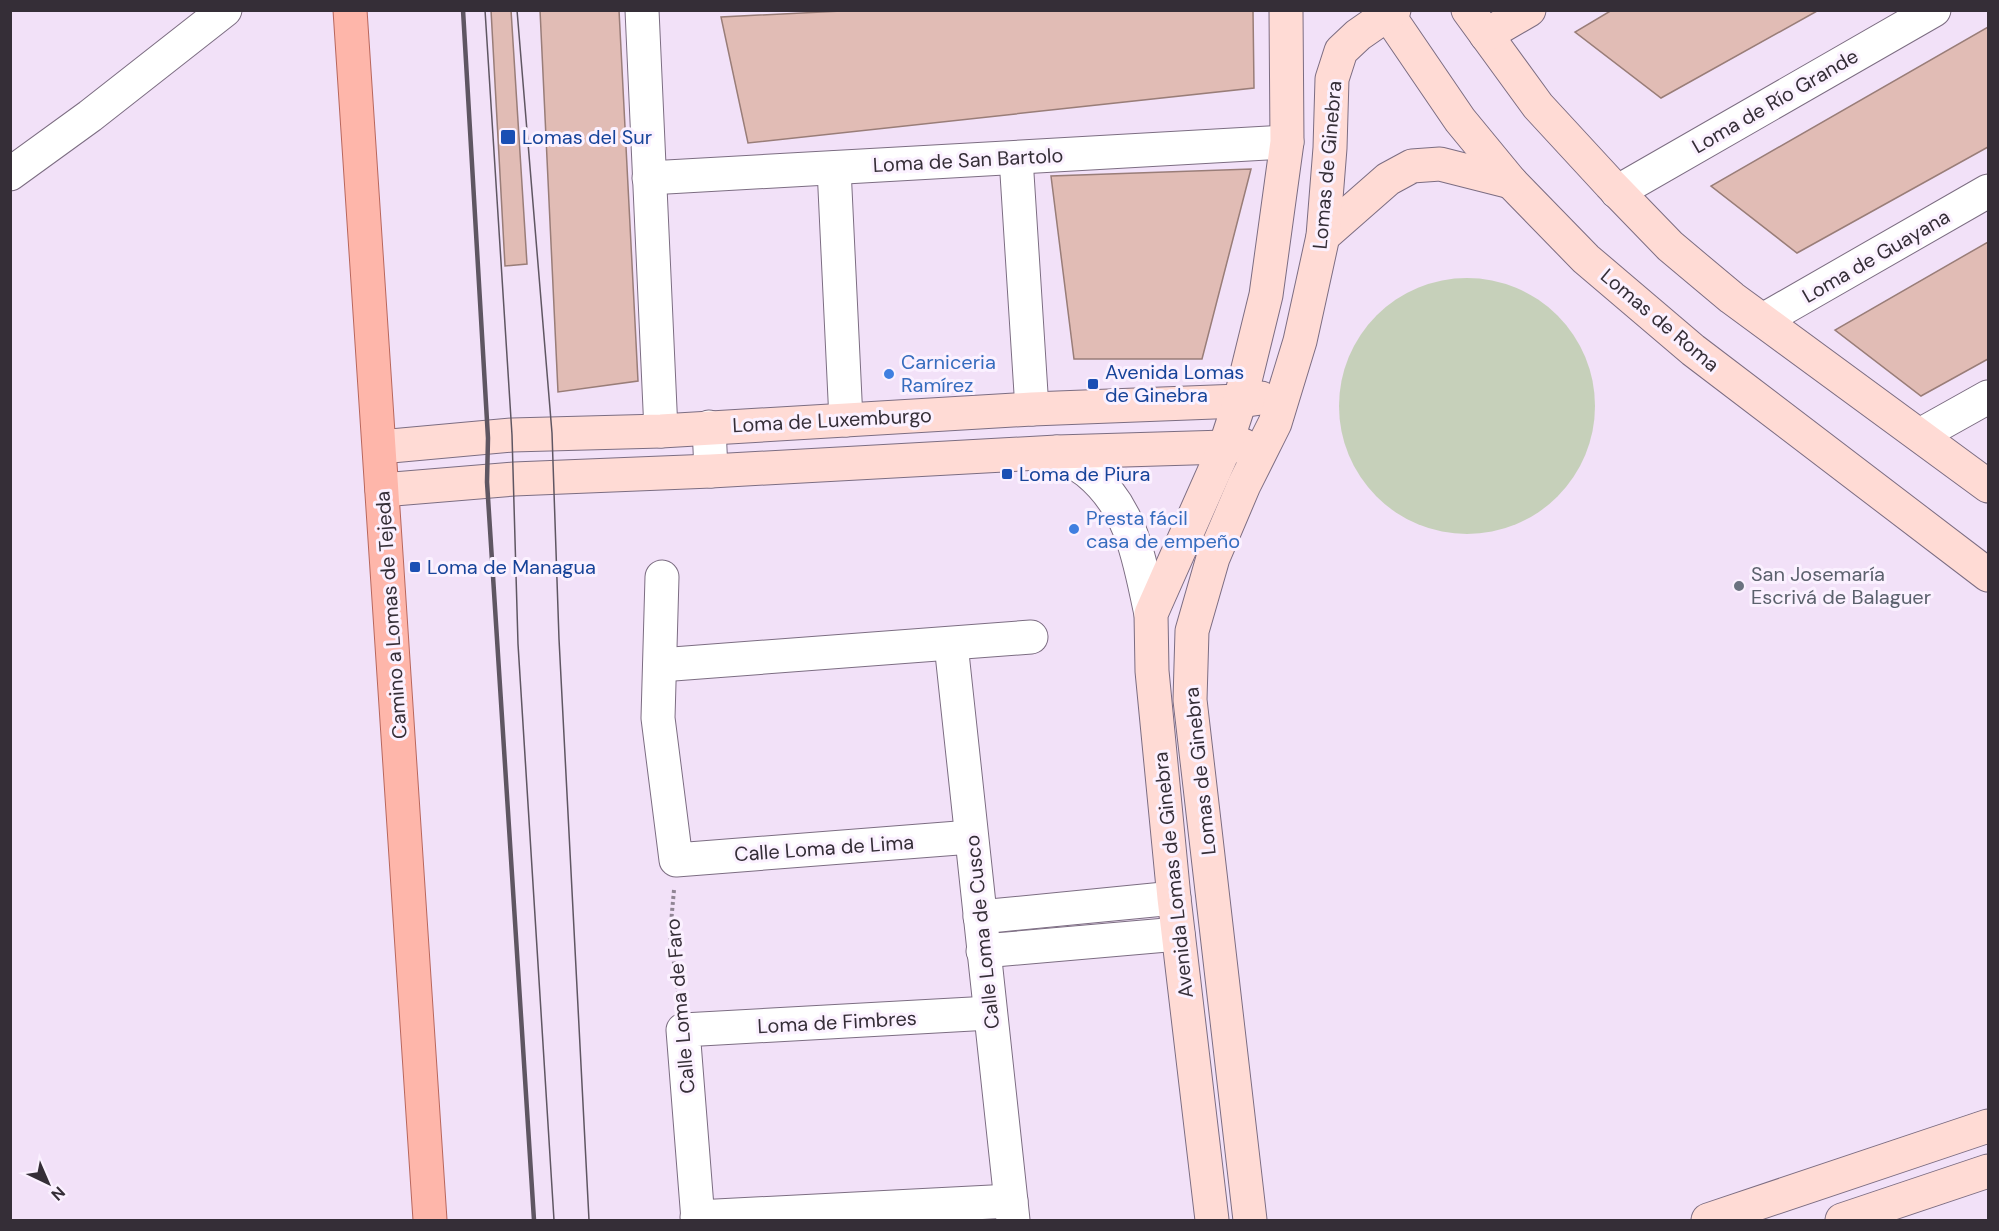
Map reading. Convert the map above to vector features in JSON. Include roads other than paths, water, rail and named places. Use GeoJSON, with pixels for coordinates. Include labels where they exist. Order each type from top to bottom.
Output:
{"type":"FeatureCollection","features":[{"type":"Feature","properties":{"kind":"main road","name":"Camino a Lomas de Tejeda"},"geometry":{"type":"LineString","coordinates":[[350,10],[430,1221]]}},
{"type":"Feature","properties":{"kind":"street"},"geometry":{"type":"LineString","coordinates":[[10,174],[90,116],[225,10]]}},
{"type":"Feature","properties":{"kind":"street"},"geometry":{"type":"LineString","coordinates":[[642,10],[661,431]]}},
{"type":"Feature","properties":{"kind":"street","name":"Avenida Lomas de Ginebra"},"geometry":{"type":"LineString","coordinates":[[1212,1221],[1174,898],[1152,671],[1151,614],[1225,447],[1240,401],[1266,295],[1287,142],[1286,10]]}},
{"type":"Feature","properties":{"kind":"street"},"geometry":{"type":"LineString","coordinates":[[1529,10],[1477,23],[1538,106],[1617,192],[1670,246],[1732,298],[1989,486]]}},
{"type":"Feature","properties":{"kind":"street","name":"Loma de Río Grande"},"geometry":{"type":"LineString","coordinates":[[1617,192],[1934,10]]}},
{"type":"Feature","properties":{"kind":"street","name":"Lomas de Roma"},"geometry":{"type":"LineString","coordinates":[[1389,12],[1460,120],[1511,182],[1586,259],[1693,350],[1989,575]]}},
{"type":"Feature","properties":{"kind":"street","name":"Lomas de Ginebra"},"geometry":{"type":"LineString","coordinates":[[1250,1221],[1190,700],[1192,631],[1213,558],[1244,485],[1275,423],[1300,341],[1323,237],[1330,148],[1332,79],[1341,51],[1389,12]]}},
{"type":"Feature","properties":{"kind":"street","name":"Loma de San Bartolo"},"geometry":{"type":"LineString","coordinates":[[650,178],[1287,142]]}},
{"type":"Feature","properties":{"kind":"street"},"geometry":{"type":"LineString","coordinates":[[1016,158],[1032,409]]}},
{"type":"Feature","properties":{"kind":"street"},"geometry":{"type":"LineString","coordinates":[[1323,237],[1388,179],[1412,166],[1440,164],[1511,182]]}},
{"type":"Feature","properties":{"kind":"street"},"geometry":{"type":"LineString","coordinates":[[834,168],[846,420]]}},
{"type":"Feature","properties":{"kind":"street","name":"Loma de Guayana"},"geometry":{"type":"LineString","coordinates":[[1762,320],[1989,191]]}},
{"type":"Feature","properties":{"kind":"street","name":"Loma de Luxemburgo"},"geometry":{"type":"LineString","coordinates":[[380,447],[522,435],[661,431],[1032,409],[1240,401],[1284,396]]}},
{"type":"Feature","properties":{"kind":"street"},"geometry":{"type":"LineString","coordinates":[[1920,435],[1989,397]]}},
{"type":"Feature","properties":{"kind":"street"},"geometry":{"type":"LineString","coordinates":[[709,428],[711,471]]}},
{"type":"Feature","properties":{"kind":"street"},"geometry":{"type":"LineString","coordinates":[[382,490],[514,479],[1057,452],[1225,447],[1266,441]]}},
{"type":"Feature","properties":{"kind":"street"},"geometry":{"type":"LineString","coordinates":[[1057,452],[1088,472],[1112,497],[1129,526],[1151,614]]}},
{"type":"Feature","properties":{"kind":"street"},"geometry":{"type":"LineString","coordinates":[[662,577],[660,666],[1031,638]]}},
{"type":"Feature","properties":{"kind":"street","name":"Calle Loma de Cusco"},"geometry":{"type":"LineString","coordinates":[[951,644],[1012,1211]]}},
{"type":"Feature","properties":{"kind":"street","name":"Calle Loma de Lima"},"geometry":{"type":"LineString","coordinates":[[660,666],[658,718],[676,860],[971,837]]}},
{"type":"Feature","properties":{"kind":"street"},"geometry":{"type":"LineString","coordinates":[[980,917],[1174,898]]}},
{"type":"Feature","properties":{"kind":"street"},"geometry":{"type":"LineString","coordinates":[[983,951],[1178,934]]}},
{"type":"Feature","properties":{"kind":"street","name":"Loma de Fimbres"},"geometry":{"type":"LineString","coordinates":[[683,1030],[990,1013]]}},
{"type":"Feature","properties":{"kind":"street","name":"Calle Loma de Faro"},"geometry":{"type":"LineString","coordinates":[[683,1030],[698,1219]]}},
{"type":"Feature","properties":{"kind":"street"},"geometry":{"type":"LineString","coordinates":[[1708,1221],[1989,1126]]}},
{"type":"Feature","properties":{"kind":"street"},"geometry":{"type":"LineString","coordinates":[[1842,1221],[1989,1171]]}},
{"type":"Feature","properties":{"kind":"street"},"geometry":{"type":"LineString","coordinates":[[698,1219],[1012,1211]]}},
{"type":"Feature","properties":{"kind":"tram line"},"geometry":{"type":"LineString","coordinates":[[485,10],[512,435],[518,644],[554,1220]]}},
{"type":"Feature","properties":{"kind":"tram line"},"geometry":{"type":"LineString","coordinates":[[517,10],[552,433],[559,639],[589,1220]]}},
{"type":"Feature","properties":{"kind":"railway"},"geometry":{"type":"LineString","coordinates":[[463,10],[488,438],[487,482],[534,1220]]}},
{"type":"Feature","properties":{"kind":"place","name":"Lomas del Sur"},"geometry":{"type":"Point","coordinates":[508,137]}},
{"type":"Feature","properties":{"kind":"place","name":"Carniceria Ramírez"},"geometry":{"type":"Point","coordinates":[889,374]}},
{"type":"Feature","properties":{"kind":"place","name":"Avenida Lomas de Ginebra"},"geometry":{"type":"Point","coordinates":[1093,384]}},
{"type":"Feature","properties":{"kind":"place","name":"Loma de Piura"},"geometry":{"type":"Point","coordinates":[1007,474]}},
{"type":"Feature","properties":{"kind":"place","name":"Presta fácil casa de empeño"},"geometry":{"type":"Point","coordinates":[1074,529]}},
{"type":"Feature","properties":{"kind":"place","name":"Loma de Managua"},"geometry":{"type":"Point","coordinates":[415,567]}},
{"type":"Feature","properties":{"kind":"place","name":"San Josemaría Escrivá de Balaguer"},"geometry":{"type":"Point","coordinates":[1739,586]}}]}
